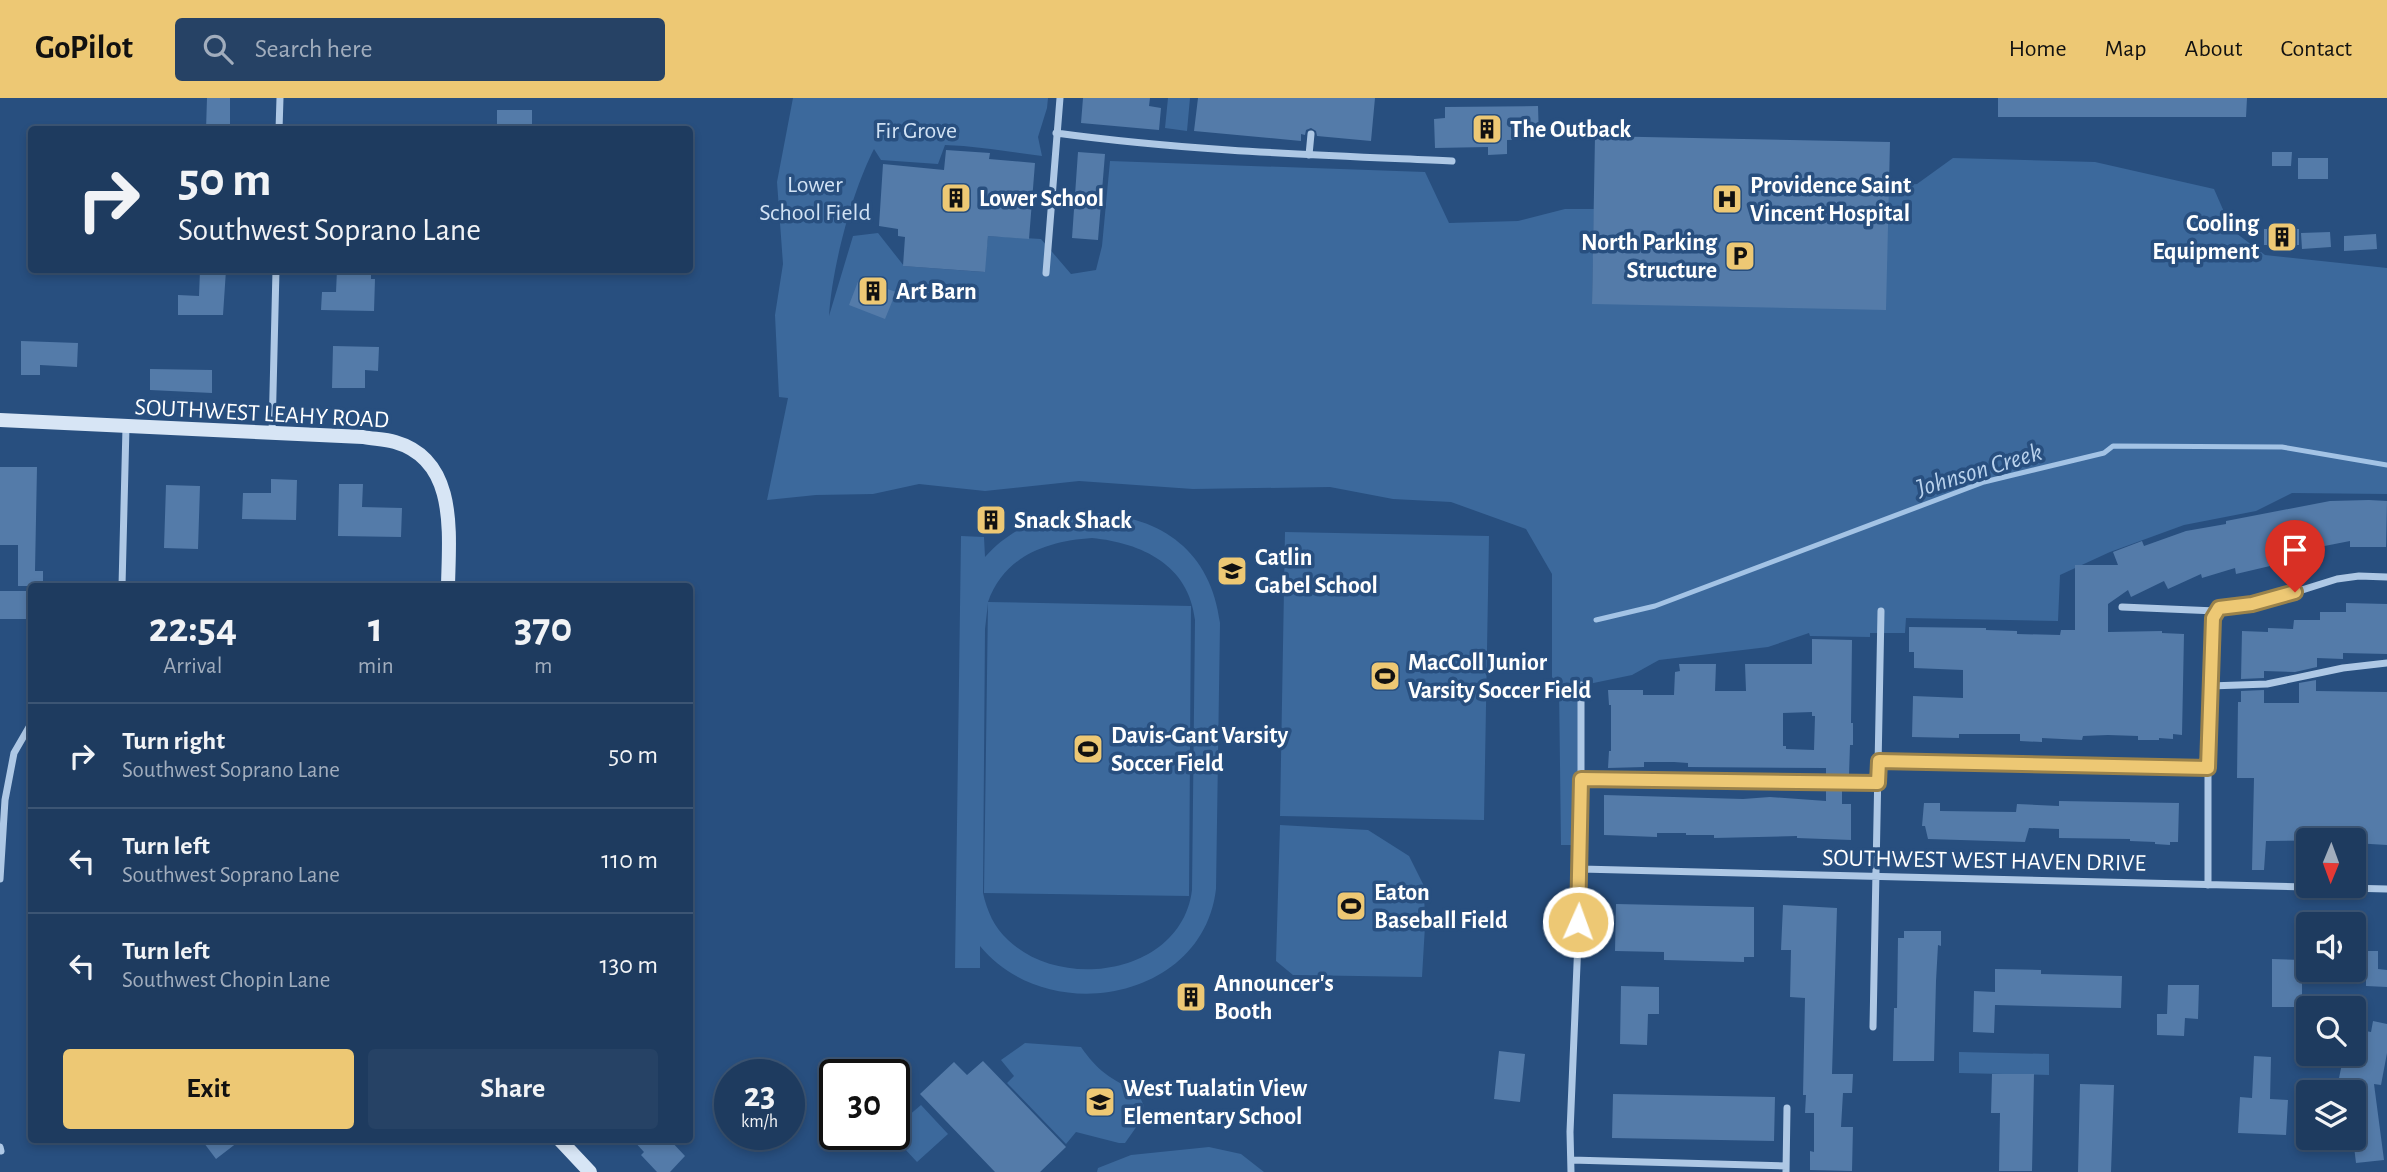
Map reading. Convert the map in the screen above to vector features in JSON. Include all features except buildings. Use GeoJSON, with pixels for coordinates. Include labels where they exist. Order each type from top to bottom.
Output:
{"type":"FeatureCollection","features":[{"type":"Feature","properties":{"kind":"street"},"geometry":{"type":"LineString","coordinates":[[279,126],[280,98]]}},
{"type":"Feature","properties":{"kind":"street"},"geometry":{"type":"LineString","coordinates":[[1046,273],[1060,98]]}},
{"type":"Feature","properties":{"kind":"street"},"geometry":{"type":"LineString","coordinates":[[1056,133],[1097,139],[1310,155],[1452,161]]}},
{"type":"Feature","properties":{"kind":"street"},"geometry":{"type":"LineString","coordinates":[[1310,155],[1311,134]]}},
{"type":"Feature","properties":{"kind":"street"},"geometry":{"type":"LineString","coordinates":[[272,433],[276,273]]}},
{"type":"Feature","properties":{"kind":"street","name":"SOUTHWEST LEAHY ROAD"},"geometry":{"type":"LineString","coordinates":[[0,421],[363,437],[394,442],[421,455],[438,475],[443,488],[448,512],[448,583]]}},
{"type":"Feature","properties":{"kind":"street"},"geometry":{"type":"LineString","coordinates":[[122,583],[126,427]]}},
{"type":"Feature","properties":{"kind":"street"},"geometry":{"type":"LineString","coordinates":[[2122,607],[2216,611],[2231,605],[2270,600],[2337,579],[2358,576],[2387,577]]}},
{"type":"Feature","properties":{"kind":"street"},"geometry":{"type":"LineString","coordinates":[[1873,1027],[1881,611]]}},
{"type":"Feature","properties":{"kind":"street"},"geometry":{"type":"LineString","coordinates":[[2208,885],[2210,686],[2212,625],[2216,611]]}},
{"type":"Feature","properties":{"kind":"street"},"geometry":{"type":"LineString","coordinates":[[2210,686],[2267,684],[2343,668],[2387,663]]}},
{"type":"Feature","properties":{"kind":"street"},"geometry":{"type":"LineString","coordinates":[[1571,1172],[1570,1132],[1581,869],[1581,685]]}},
{"type":"Feature","properties":{"kind":"street"},"geometry":{"type":"LineString","coordinates":[[0,879],[5,800],[14,753],[28,729]]}},
{"type":"Feature","properties":{"kind":"street"},"geometry":{"type":"LineString","coordinates":[[1879,761],[2208,768]]}},
{"type":"Feature","properties":{"kind":"street"},"geometry":{"type":"LineString","coordinates":[[1581,779],[1878,783]]}},
{"type":"Feature","properties":{"kind":"street","name":"SOUTHWEST WEST HAVEN DRIVE"},"geometry":{"type":"LineString","coordinates":[[1581,869],[2387,889]]}},
{"type":"Feature","properties":{"kind":"street"},"geometry":{"type":"LineString","coordinates":[[1571,1160],[1786,1169],[1787,1108]]}},
{"type":"Feature","properties":{"kind":"street"},"geometry":{"type":"LineString","coordinates":[[563,1143],[590,1172]]}},
{"type":"Feature","properties":{"kind":"green space"},"geometry":{"type":"Polygon","coordinates":[[[793,98],[1048,98],[1038,137],[1042,156],[945,145],[938,164],[881,160],[874,149],[858,186],[844,230],[834,275],[829,316],[853,236],[878,233],[904,266],[984,272],[988,236],[1041,239],[1071,274],[1096,270],[1102,246],[1110,161],[1425,172],[1449,223],[1518,221],[1565,209],[1594,209],[1592,304],[1889,186],[1917,184],[1953,158],[2095,162],[2214,189],[2232,230],[2265,255],[2387,268],[2387,494],[2292,493],[2256,511],[2184,525],[2110,552],[2060,575],[2058,621],[1906,618],[1905,633],[1870,633],[1870,637],[1810,636],[1809,633],[1768,647],[1659,660],[1632,675],[1579,686],[1577,845],[1561,845],[1559,685],[1552,677],[1552,574],[1526,529],[1451,502],[1393,499],[1330,487],[1193,489],[1079,481],[985,491],[919,484],[873,494],[816,495],[767,500],[788,398],[779,397],[775,315],[783,264],[777,182],[793,98]]]}},
{"type":"Feature","properties":{"kind":"green space"},"geometry":{"type":"Polygon","coordinates":[[[1168,98],[1190,98],[1187,131],[1165,128],[1168,98]]]}},
{"type":"Feature","properties":{"kind":"green space","name":"Davis-Gant Varsity Soccer Field"},"geometry":{"type":"Polygon","coordinates":[[[1078,514],[1119,516],[1142,522],[1180,543],[1206,576],[1215,598],[1220,623],[1216,889],[1205,927],[1183,957],[1153,978],[1118,990],[1081,994],[1043,987],[1009,972],[980,946],[980,968],[955,968],[961,536],[984,537],[985,557],[1008,536],[1021,529],[1048,518],[1078,514]],[[1092,538],[1075,540],[1044,547],[1029,554],[1005,573],[988,602],[1191,606],[1189,896],[984,893],[988,603],[985,629],[983,893],[985,900],[1003,935],[1031,956],[1059,966],[1088,969],[1117,966],[1144,956],[1167,940],[1183,918],[1192,890],[1195,620],[1191,601],[1173,571],[1160,560],[1128,545],[1092,538]]]}},
{"type":"Feature","properties":{"kind":"green space","name":"MacColl Junior Varsity Soccer Field"},"geometry":{"type":"Polygon","coordinates":[[[1285,532],[1489,536],[1484,820],[1280,816],[1285,532]]]}},
{"type":"Feature","properties":{"kind":"green space","name":"Eaton Baseball Field"},"geometry":{"type":"Polygon","coordinates":[[[1280,825],[1368,830],[1409,856],[1424,886],[1422,977],[1293,975],[1276,961],[1280,825]]]}},
{"type":"Feature","properties":{"kind":"green space"},"geometry":{"type":"Polygon","coordinates":[[[1025,1043],[1081,1047],[1105,1074],[1137,1091],[1144,1106],[1137,1126],[1125,1143],[1076,1132],[1066,1144],[1007,1083],[1014,1076],[1001,1060],[1025,1043]]]}},
{"type":"Feature","properties":{"kind":"green space"},"geometry":{"type":"Polygon","coordinates":[[[1959,1052],[2049,1054],[2049,1075],[1959,1073],[1959,1052]]]}},
{"type":"Feature","properties":{"kind":"green space"},"geometry":{"type":"Polygon","coordinates":[[[921,1105],[948,1134],[917,1162],[906,1150],[910,1150],[910,1114],[921,1105]]]}},
{"type":"Feature","properties":{"kind":"green space"},"geometry":{"type":"Polygon","coordinates":[[[1209,1147],[1241,1154],[1264,1172],[1097,1172],[1098,1168],[1131,1155],[1209,1147]]]}},
{"type":"Feature","properties":{"kind":"waterway","name":"Johnson Creek"},"geometry":{"type":"LineString","coordinates":[[1596,620],[1655,606],[1984,482],[2104,453],[2113,446],[2282,447],[2387,465]]}},
{"type":"Feature","properties":{"kind":"place","name":"The Outback"},"geometry":{"type":"Point","coordinates":[1487,129]}},
{"type":"Feature","properties":{"kind":"place","name":"Lower School"},"geometry":{"type":"Point","coordinates":[956,198]}},
{"type":"Feature","properties":{"kind":"place","name":"Providence Saint Vincent Hospital"},"geometry":{"type":"Point","coordinates":[1727,199]}},
{"type":"Feature","properties":{"kind":"place","name":"Cooling Equipment"},"geometry":{"type":"Point","coordinates":[2282,237]}},
{"type":"Feature","properties":{"kind":"place","name":"North Parking Structure"},"geometry":{"type":"Point","coordinates":[1740,256]}},
{"type":"Feature","properties":{"kind":"place","name":"Art Barn"},"geometry":{"type":"Point","coordinates":[873,291]}},
{"type":"Feature","properties":{"kind":"place","name":"Snack Shack"},"geometry":{"type":"Point","coordinates":[991,520]}},
{"type":"Feature","properties":{"kind":"place","name":"Catlin Gabel School"},"geometry":{"type":"Point","coordinates":[1232,571]}},
{"type":"Feature","properties":{"kind":"place","name":"MacColl Junior Varsity Soccer Field"},"geometry":{"type":"Point","coordinates":[1385,676]}},
{"type":"Feature","properties":{"kind":"place","name":"Davis-Gant Varsity Soccer Field"},"geometry":{"type":"Point","coordinates":[1088,749]}},
{"type":"Feature","properties":{"kind":"place","name":"Eaton Baseball Field"},"geometry":{"type":"Point","coordinates":[1351,906]}},
{"type":"Feature","properties":{"kind":"place","name":"Announcer's Booth"},"geometry":{"type":"Point","coordinates":[1191,997]}},
{"type":"Feature","properties":{"kind":"place","name":"West Tualatin View Elementary School"},"geometry":{"type":"Point","coordinates":[1100,1102]}},
{"type":"Feature","properties":{"kind":"route"},"geometry":{"type":"LineString","coordinates":[[1578,922],[1581,779],[1878,783],[1879,761],[2208,768],[2212,625],[2216,611],[2231,605],[2252,604],[2295,592]]}},
{"type":"Feature","properties":{"kind":"park label","name":"Fir Grove"},"geometry":{"type":"Point","coordinates":[916,130]}},
{"type":"Feature","properties":{"kind":"park label","name":"Lower School Field"},"geometry":{"type":"Point","coordinates":[815,198]}}]}
